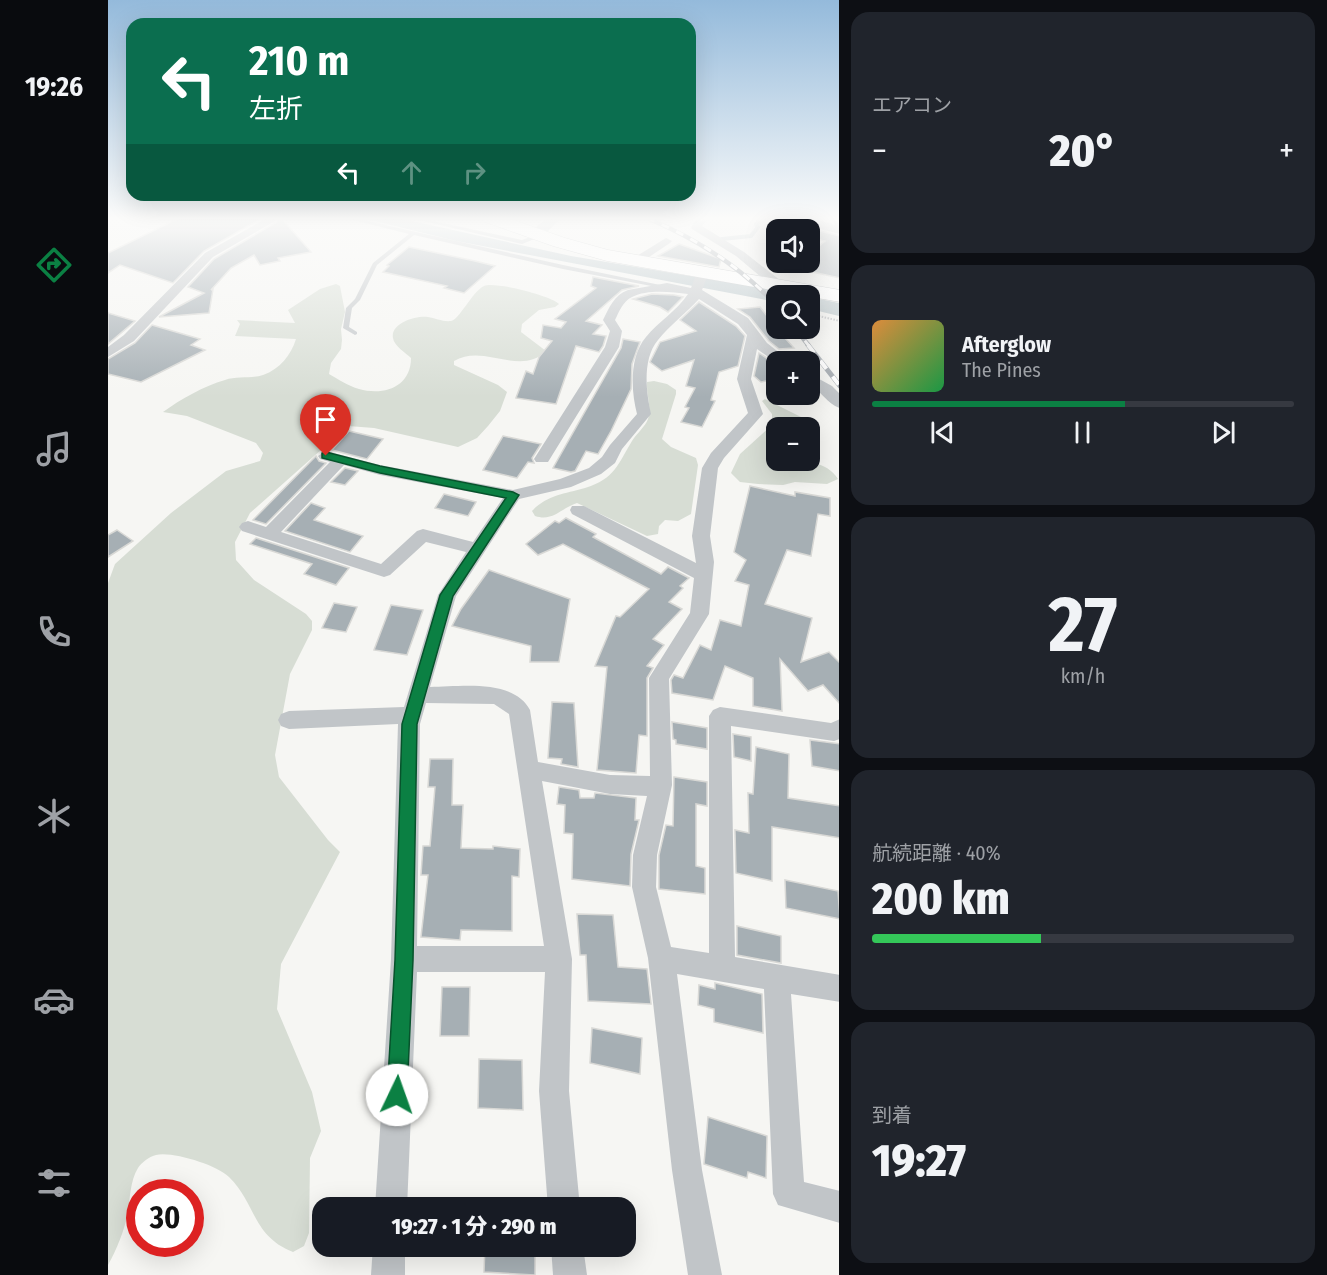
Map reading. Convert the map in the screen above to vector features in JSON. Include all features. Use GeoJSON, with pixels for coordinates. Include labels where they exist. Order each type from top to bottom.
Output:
{"type":"FeatureCollection","features":[{"type":"Feature","properties":{"kind":"highway"},"geometry":{"type":"LineString","coordinates":[[683,278],[699,283],[777,284],[839,296]]}},
{"type":"Feature","properties":{"kind":"street"},"geometry":{"type":"LineString","coordinates":[[108,353],[129,338],[187,278]]}},
{"type":"Feature","properties":{"kind":"street"},"geometry":{"type":"LineString","coordinates":[[769,278],[777,284]]}},
{"type":"Feature","properties":{"kind":"street"},"geometry":{"type":"LineString","coordinates":[[270,533],[333,458],[513,495],[565,483],[595,471],[609,460],[615,448],[644,414],[640,398],[641,363],[650,340],[693,298],[699,283]]}},
{"type":"Feature","properties":{"kind":"street"},"geometry":{"type":"LineString","coordinates":[[542,459],[612,347],[616,331],[609,321],[618,303],[627,294],[699,283],[743,321],[753,336],[769,351]]}},
{"type":"Feature","properties":{"kind":"street"},"geometry":{"type":"LineString","coordinates":[[705,1275],[687,1170],[661,958],[645,887],[645,855],[661,785],[659,678],[699,614],[705,562],[701,536],[710,468],[717,456],[756,414],[744,379],[753,336]]}},
{"type":"Feature","properties":{"kind":"street"},"geometry":{"type":"LineString","coordinates":[[820,384],[839,403]]}},
{"type":"Feature","properties":{"kind":"street"},"geometry":{"type":"LineString","coordinates":[[392,1197],[404,960],[409,724],[447,595],[513,495]]}},
{"type":"Feature","properties":{"kind":"street"},"geometry":{"type":"LineString","coordinates":[[578,510],[702,574]]}},
{"type":"Feature","properties":{"kind":"street"},"geometry":{"type":"LineString","coordinates":[[248,527],[384,571],[423,536],[477,549]]}},
{"type":"Feature","properties":{"kind":"street"},"geometry":{"type":"LineString","coordinates":[[290,720],[498,696],[519,710],[559,959],[554,1091],[563,1197]]}},
{"type":"Feature","properties":{"kind":"street"},"geometry":{"type":"LineString","coordinates":[[722,968],[720,716],[838,731]]}},
{"type":"Feature","properties":{"kind":"street"},"geometry":{"type":"LineString","coordinates":[[527,770],[642,788],[661,785]]}},
{"type":"Feature","properties":{"kind":"street"},"geometry":{"type":"LineString","coordinates":[[661,958],[839,989]]}},
{"type":"Feature","properties":{"kind":"street"},"geometry":{"type":"LineString","coordinates":[[404,960],[559,959]]}},
{"type":"Feature","properties":{"kind":"street"},"geometry":{"type":"LineString","coordinates":[[777,978],[789,1194],[839,1207]]}},
{"type":"Feature","properties":{"kind":"street"},"geometry":{"type":"LineString","coordinates":[[388,1275],[389,1257]]}},
{"type":"Feature","properties":{"kind":"street"},"geometry":{"type":"LineString","coordinates":[[568,1257],[570,1275]]}},
{"type":"Feature","properties":{"kind":"lane"},"geometry":{"type":"LineString","coordinates":[[355,333],[346,328],[349,308],[357,300],[368,278]]}},
{"type":"Feature","properties":{"kind":"lane"},"geometry":{"type":"LineString","coordinates":[[618,278],[667,287]]}},
{"type":"Feature","properties":{"kind":"path"},"geometry":{"type":"LineString","coordinates":[[820,316],[839,321]]}},
{"type":"Feature","properties":{"kind":"shaded area"},"geometry":{"type":"Polygon","coordinates":[[[648,278],[699,278],[766,289],[766,300],[648,278]]]}},
{"type":"Feature","properties":{"kind":"shaded area"},"geometry":{"type":"Polygon","coordinates":[[[336,284],[340,286],[345,312],[341,329],[341,349],[331,363],[329,374],[351,386],[368,391],[394,387],[406,376],[411,358],[398,347],[393,338],[396,328],[405,321],[423,317],[451,321],[458,316],[479,289],[490,285],[535,293],[559,304],[539,310],[522,324],[521,332],[546,351],[536,358],[513,361],[466,356],[454,361],[454,365],[498,385],[507,392],[500,411],[477,438],[458,447],[374,428],[348,426],[250,513],[235,542],[236,560],[254,580],[306,614],[312,621],[312,630],[290,674],[275,755],[279,777],[340,852],[281,964],[277,1009],[312,1092],[321,1131],[310,1158],[309,1233],[304,1246],[293,1252],[280,1245],[262,1228],[245,1197],[223,1172],[183,1157],[156,1155],[139,1166],[133,1179],[126,1179],[126,1220],[108,1265],[108,583],[115,564],[171,513],[226,471],[260,461],[263,453],[256,443],[187,416],[163,412],[193,393],[217,383],[258,376],[275,369],[288,356],[296,339],[235,336],[240,324],[237,320],[295,323],[288,310],[320,289],[336,284]]]}},
{"type":"Feature","properties":{"kind":"shaded area"},"geometry":{"type":"Polygon","coordinates":[[[820,299],[839,303],[839,316],[820,311],[820,299]]]}},
{"type":"Feature","properties":{"kind":"shaded area"},"geometry":{"type":"Polygon","coordinates":[[[647,382],[667,384],[676,390],[662,439],[671,447],[696,458],[698,465],[691,514],[678,521],[665,520],[659,526],[658,534],[647,536],[577,503],[552,516],[535,516],[532,511],[544,502],[595,484],[614,470],[648,419],[647,382]]]}},
{"type":"Feature","properties":{"kind":"shaded area"},"geometry":{"type":"Polygon","coordinates":[[[765,399],[766,405],[777,405],[801,417],[772,417],[762,401],[765,399]]]}},
{"type":"Feature","properties":{"kind":"shaded area"},"geometry":{"type":"Polygon","coordinates":[[[766,430],[766,471],[820,471],[820,465],[833,472],[838,479],[827,484],[795,482],[783,485],[740,482],[731,473],[740,454],[766,430]]]}},
{"type":"Feature","properties":{"kind":"building"},"geometry":{"type":"Polygon","coordinates":[[[157,278],[178,278],[173,283],[157,278]]]}},
{"type":"Feature","properties":{"kind":"building"},"geometry":{"type":"Polygon","coordinates":[[[197,278],[222,278],[211,290],[213,289],[209,313],[159,317],[204,293],[188,287],[197,278]]]}},
{"type":"Feature","properties":{"kind":"building"},"geometry":{"type":"Polygon","coordinates":[[[408,278],[482,278],[464,293],[444,288],[447,286],[408,278]]]}},
{"type":"Feature","properties":{"kind":"building"},"geometry":{"type":"Polygon","coordinates":[[[593,278],[596,278],[639,286],[622,290],[586,321],[602,325],[593,334],[606,336],[603,346],[599,352],[576,346],[556,404],[516,398],[526,371],[533,374],[539,357],[552,341],[541,338],[543,325],[561,328],[566,322],[555,319],[596,288],[591,286],[593,278]]]}},
{"type":"Feature","properties":{"kind":"building"},"geometry":{"type":"Polygon","coordinates":[[[652,294],[683,297],[668,312],[660,307],[633,299],[652,294]]]}},
{"type":"Feature","properties":{"kind":"building"},"geometry":{"type":"Polygon","coordinates":[[[699,302],[736,326],[745,336],[738,366],[719,372],[711,400],[715,401],[702,427],[681,422],[689,408],[685,407],[695,388],[686,386],[694,360],[662,371],[650,362],[660,342],[696,331],[680,320],[699,302]]]}},
{"type":"Feature","properties":{"kind":"building"},"geometry":{"type":"Polygon","coordinates":[[[760,307],[766,315],[766,337],[750,317],[738,309],[760,307]]]}},
{"type":"Feature","properties":{"kind":"building"},"geometry":{"type":"Polygon","coordinates":[[[108,313],[135,321],[108,344],[108,313]]]}},
{"type":"Feature","properties":{"kind":"building"},"geometry":{"type":"Polygon","coordinates":[[[152,325],[200,339],[191,345],[205,350],[141,382],[108,374],[108,359],[135,343],[152,325]]]}},
{"type":"Feature","properties":{"kind":"building"},"geometry":{"type":"Polygon","coordinates":[[[623,339],[640,342],[632,364],[631,389],[611,431],[598,454],[586,451],[575,471],[553,468],[621,348],[623,339]]]}},
{"type":"Feature","properties":{"kind":"building"},"geometry":{"type":"Polygon","coordinates":[[[767,339],[786,339],[794,348],[779,349],[767,339]]]}},
{"type":"Feature","properties":{"kind":"building"},"geometry":{"type":"Polygon","coordinates":[[[759,353],[766,358],[766,381],[761,382],[754,376],[759,353]]]}},
{"type":"Feature","properties":{"kind":"building"},"geometry":{"type":"Polygon","coordinates":[[[349,431],[383,439],[367,459],[332,450],[349,431]]]}},
{"type":"Feature","properties":{"kind":"building"},"geometry":{"type":"Polygon","coordinates":[[[503,436],[541,444],[532,458],[534,463],[528,462],[517,478],[483,470],[503,436]]]}},
{"type":"Feature","properties":{"kind":"building"},"geometry":{"type":"Polygon","coordinates":[[[316,456],[319,461],[326,463],[266,524],[253,520],[316,456]]]}},
{"type":"Feature","properties":{"kind":"building"},"geometry":{"type":"Polygon","coordinates":[[[345,468],[358,471],[345,485],[331,482],[345,468]]]}},
{"type":"Feature","properties":{"kind":"building"},"geometry":{"type":"Polygon","coordinates":[[[750,486],[795,496],[795,492],[830,498],[830,516],[818,514],[811,556],[787,550],[765,604],[812,618],[801,662],[829,652],[839,662],[839,703],[823,685],[808,691],[780,659],[782,711],[753,706],[753,678],[725,666],[713,700],[672,693],[671,680],[674,675],[683,678],[700,645],[711,650],[720,620],[741,626],[749,585],[735,581],[746,560],[734,552],[750,486]]]}},
{"type":"Feature","properties":{"kind":"building"},"geometry":{"type":"Polygon","coordinates":[[[444,494],[476,502],[468,516],[435,508],[444,494]]]}},
{"type":"Feature","properties":{"kind":"building"},"geometry":{"type":"Polygon","coordinates":[[[311,503],[325,508],[314,520],[363,536],[350,552],[285,531],[311,503]]]}},
{"type":"Feature","properties":{"kind":"building"},"geometry":{"type":"Polygon","coordinates":[[[566,518],[596,534],[593,537],[661,574],[668,567],[689,578],[669,602],[682,609],[653,639],[664,645],[647,666],[653,668],[647,678],[647,736],[639,735],[636,773],[597,770],[607,667],[595,666],[616,616],[620,617],[649,589],[563,544],[538,555],[526,544],[555,521],[559,523],[566,518]]]}},
{"type":"Feature","properties":{"kind":"building"},"geometry":{"type":"Polygon","coordinates":[[[117,530],[133,541],[108,557],[108,535],[117,530]]]}},
{"type":"Feature","properties":{"kind":"building"},"geometry":{"type":"Polygon","coordinates":[[[256,538],[349,568],[336,585],[304,574],[312,564],[250,544],[256,538]]]}},
{"type":"Feature","properties":{"kind":"building"},"geometry":{"type":"Polygon","coordinates":[[[489,570],[570,599],[559,662],[530,662],[531,646],[452,626],[461,609],[489,570]]]}},
{"type":"Feature","properties":{"kind":"building"},"geometry":{"type":"Polygon","coordinates":[[[334,603],[357,607],[346,632],[322,628],[334,603]]]}},
{"type":"Feature","properties":{"kind":"building"},"geometry":{"type":"Polygon","coordinates":[[[391,605],[423,610],[407,655],[374,650],[391,605]]]}},
{"type":"Feature","properties":{"kind":"building"},"geometry":{"type":"Polygon","coordinates":[[[552,702],[574,703],[578,767],[561,764],[562,759],[548,758],[552,702]]]}},
{"type":"Feature","properties":{"kind":"building"},"geometry":{"type":"Polygon","coordinates":[[[672,722],[707,728],[707,749],[676,744],[676,740],[673,739],[672,722]]]}},
{"type":"Feature","properties":{"kind":"building"},"geometry":{"type":"Polygon","coordinates":[[[733,734],[751,737],[751,761],[734,757],[733,734]]]}},
{"type":"Feature","properties":{"kind":"building"},"geometry":{"type":"Polygon","coordinates":[[[810,740],[839,744],[839,771],[812,766],[810,740]]]}},
{"type":"Feature","properties":{"kind":"building"},"geometry":{"type":"Polygon","coordinates":[[[756,747],[789,754],[788,798],[839,806],[839,838],[772,827],[772,881],[736,873],[735,830],[749,833],[748,793],[753,794],[756,747]]]}},
{"type":"Feature","properties":{"kind":"building"},"geometry":{"type":"Polygon","coordinates":[[[430,759],[453,759],[452,805],[463,805],[461,848],[493,849],[493,846],[520,849],[519,877],[512,876],[512,931],[461,930],[460,940],[421,937],[428,875],[421,875],[423,846],[430,846],[435,787],[428,787],[430,759]]]}},
{"type":"Feature","properties":{"kind":"building"},"geometry":{"type":"Polygon","coordinates":[[[674,777],[707,782],[707,806],[696,804],[696,866],[705,868],[705,894],[659,889],[659,855],[666,825],[673,826],[674,777]]]}},
{"type":"Feature","properties":{"kind":"building"},"geometry":{"type":"Polygon","coordinates":[[[559,787],[579,790],[580,798],[594,798],[595,793],[636,798],[635,820],[639,820],[631,854],[630,886],[572,879],[573,834],[564,833],[565,805],[557,804],[559,787]]]}},
{"type":"Feature","properties":{"kind":"building"},"geometry":{"type":"Polygon","coordinates":[[[785,880],[838,891],[839,919],[786,908],[785,880]]]}},
{"type":"Feature","properties":{"kind":"building"},"geometry":{"type":"Polygon","coordinates":[[[577,914],[613,915],[618,967],[647,969],[651,1004],[588,1001],[586,955],[580,955],[577,914]]]}},
{"type":"Feature","properties":{"kind":"building"},"geometry":{"type":"Polygon","coordinates":[[[737,926],[781,936],[781,963],[737,955],[737,926]]]}},
{"type":"Feature","properties":{"kind":"building"},"geometry":{"type":"Polygon","coordinates":[[[715,983],[762,994],[763,1033],[714,1022],[714,1009],[698,1005],[699,985],[715,989],[715,983]]]}},
{"type":"Feature","properties":{"kind":"building"},"geometry":{"type":"Polygon","coordinates":[[[442,987],[470,987],[469,1036],[440,1036],[442,987]]]}},
{"type":"Feature","properties":{"kind":"building"},"geometry":{"type":"Polygon","coordinates":[[[592,1028],[642,1038],[640,1074],[590,1063],[592,1028]]]}},
{"type":"Feature","properties":{"kind":"building"},"geometry":{"type":"Polygon","coordinates":[[[479,1059],[522,1060],[523,1110],[478,1108],[479,1059]]]}},
{"type":"Feature","properties":{"kind":"building"},"geometry":{"type":"Polygon","coordinates":[[[708,1117],[767,1136],[766,1178],[748,1172],[747,1178],[704,1164],[708,1117]]]}},
{"type":"Feature","properties":{"kind":"building"},"geometry":{"type":"Polygon","coordinates":[[[485,1257],[535,1257],[535,1275],[484,1272],[485,1257]]]}},
{"type":"Feature","properties":{"kind":"railway"},"geometry":{"type":"LineString","coordinates":[[747,278],[766,295]]}},
{"type":"Feature","properties":{"kind":"railway"},"geometry":{"type":"LineString","coordinates":[[804,339],[809,346]]}},
{"type":"Feature","properties":{"kind":"railway"},"geometry":{"type":"LineString","coordinates":[[808,345],[839,385]]}},
{"type":"Feature","properties":{"kind":"route"},"geometry":{"type":"LineString","coordinates":[[326,456],[380,470],[513,495],[447,595],[409,724],[404,960],[397,1095]]}}]}
